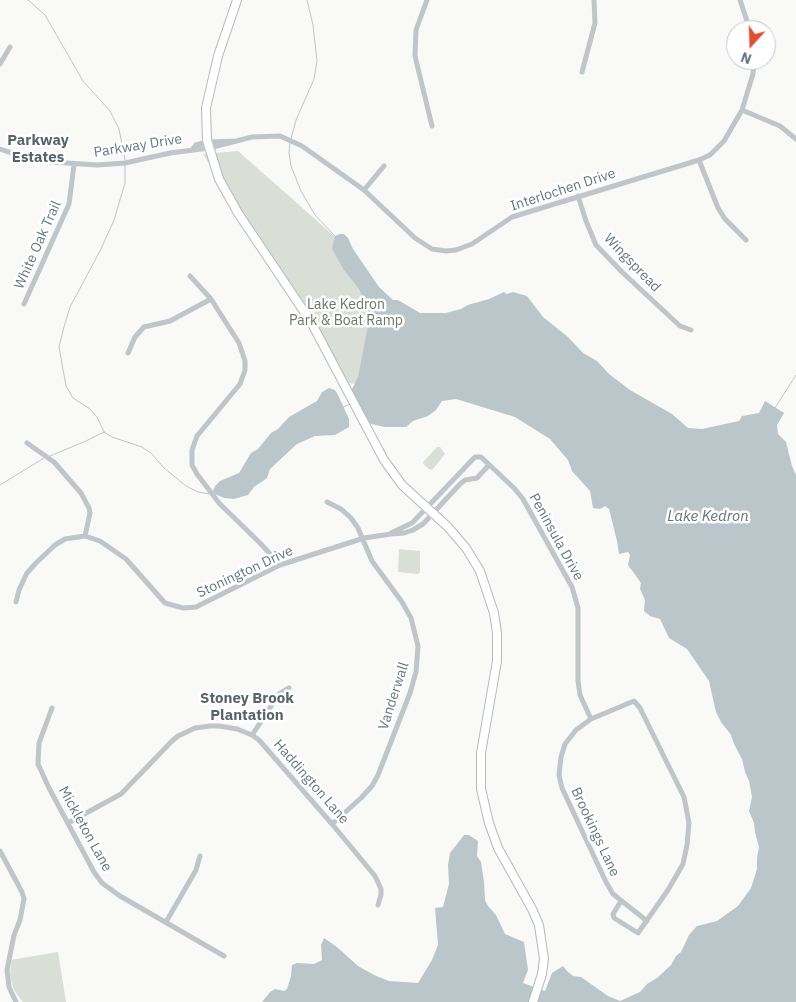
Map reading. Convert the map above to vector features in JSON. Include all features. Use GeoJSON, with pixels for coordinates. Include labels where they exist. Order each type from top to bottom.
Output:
{"type":"FeatureCollection","features":[{"type":"Feature","properties":{"kind":"street"},"geometry":{"type":"LineString","coordinates":[[237,0],[218,56],[208,96],[206,120],[208,145],[219,179],[227,195],[311,322],[384,460],[402,485],[457,536],[474,560],[480,571],[494,613],[497,633],[497,661],[481,753],[481,789],[489,823],[498,848],[532,908],[539,925],[543,948],[543,966],[533,1002]]}},
{"type":"Feature","properties":{"kind":"street"},"geometry":{"type":"LineString","coordinates":[[427,0],[416,30],[415,56],[432,126]]}},
{"type":"Feature","properties":{"kind":"street"},"geometry":{"type":"LineString","coordinates":[[582,72],[595,23],[594,0]]}},
{"type":"Feature","properties":{"kind":"street"},"geometry":{"type":"LineString","coordinates":[[740,0],[747,20]]}},
{"type":"Feature","properties":{"kind":"street"},"geometry":{"type":"LineString","coordinates":[[0,64],[10,47]]}},
{"type":"Feature","properties":{"kind":"street","name":"Interlochen Drive"},"geometry":{"type":"LineString","coordinates":[[208,145],[228,140],[239,141],[264,136],[280,136],[329,164],[364,190],[415,238],[432,249],[456,250],[472,244],[512,217],[710,155],[720,146],[742,110],[753,70]]}},
{"type":"Feature","properties":{"kind":"street"},"geometry":{"type":"LineString","coordinates":[[742,110],[780,126],[796,139]]}},
{"type":"Feature","properties":{"kind":"street","name":"Parkway Drive"},"geometry":{"type":"LineString","coordinates":[[0,149],[27,158],[74,165],[97,165],[125,163],[192,150],[196,145],[208,145]]}},
{"type":"Feature","properties":{"kind":"street"},"geometry":{"type":"LineString","coordinates":[[699,160],[718,208],[725,219],[746,240]]}},
{"type":"Feature","properties":{"kind":"street","name":"White Oak Trail"},"geometry":{"type":"LineString","coordinates":[[24,304],[69,204],[74,165]]}},
{"type":"Feature","properties":{"kind":"street"},"geometry":{"type":"LineString","coordinates":[[364,190],[384,166]]}},
{"type":"Feature","properties":{"kind":"street","name":"Wingspread"},"geometry":{"type":"LineString","coordinates":[[578,196],[596,245],[680,326],[691,330]]}},
{"type":"Feature","properties":{"kind":"street"},"geometry":{"type":"LineString","coordinates":[[190,276],[211,299],[239,343],[245,360],[245,370],[240,384],[197,436],[191,460],[194,469],[213,496],[280,565]]}},
{"type":"Feature","properties":{"kind":"street"},"geometry":{"type":"LineString","coordinates":[[128,352],[135,337],[144,327],[170,321],[211,299]]}},
{"type":"Feature","properties":{"kind":"street"},"geometry":{"type":"LineString","coordinates":[[16,602],[27,573],[55,545],[66,539],[85,536],[90,518],[89,508],[81,493],[62,470],[27,443]]}},
{"type":"Feature","properties":{"kind":"street"},"geometry":{"type":"LineString","coordinates":[[475,457],[481,457],[489,465],[477,478],[464,482],[430,511],[475,457]]}},
{"type":"Feature","properties":{"kind":"street","name":"Peninsula Drive"},"geometry":{"type":"LineString","coordinates":[[489,465],[523,499],[572,587],[578,608],[578,680],[580,696],[592,719]]}},
{"type":"Feature","properties":{"kind":"street"},"geometry":{"type":"LineString","coordinates":[[458,476],[464,482]]}},
{"type":"Feature","properties":{"kind":"street","name":"Vanderwall"},"geometry":{"type":"LineString","coordinates":[[327,502],[341,509],[351,518],[364,538],[372,561],[402,602],[411,618],[418,646],[418,660],[410,693],[378,775],[372,786],[361,798],[332,824]]}},
{"type":"Feature","properties":{"kind":"street","name":"Stonington Drive"},"geometry":{"type":"LineString","coordinates":[[85,536],[100,541],[126,559],[165,603],[178,608],[187,608],[196,607],[280,565],[364,538],[391,534],[430,511]]}},
{"type":"Feature","properties":{"kind":"street"},"geometry":{"type":"LineString","coordinates":[[252,735],[279,694],[289,688]]}},
{"type":"Feature","properties":{"kind":"street","name":"Brookings Lane"},"geometry":{"type":"LineString","coordinates":[[634,701],[637,703],[684,797],[689,823],[683,864],[668,890],[646,921],[613,894],[562,788],[559,775],[560,757],[565,744],[576,730],[592,719],[630,702],[634,701]]}},
{"type":"Feature","properties":{"kind":"street","name":"Mickleton Lane"},"geometry":{"type":"LineString","coordinates":[[52,708],[39,743],[38,764],[86,859],[102,883],[120,896],[224,956]]}},
{"type":"Feature","properties":{"kind":"street","name":"Haddington Lane"},"geometry":{"type":"LineString","coordinates":[[68,823],[121,794],[172,741],[185,733],[195,728],[219,726],[237,729],[260,740],[375,876],[382,895],[378,905]]}},
{"type":"Feature","properties":{"kind":"street"},"geometry":{"type":"LineString","coordinates":[[0,851],[24,899],[7,970],[9,987],[16,1002]]}},
{"type":"Feature","properties":{"kind":"street"},"geometry":{"type":"LineString","coordinates":[[166,922],[196,870],[200,856]]}},
{"type":"Feature","properties":{"kind":"street"},"geometry":{"type":"LineString","coordinates":[[621,901],[613,914],[614,918],[638,934],[646,921]]}},
{"type":"Feature","properties":{"kind":"street"},"geometry":{"type":"LineString","coordinates":[[0,970],[7,970]]}},
{"type":"Feature","properties":{"kind":"green space","name":"Lake Kedron Park & Boat Ramp"},"geometry":{"type":"Polygon","coordinates":[[[238,151],[341,242],[384,295],[362,386],[340,380],[203,154],[238,151]]]}},
{"type":"Feature","properties":{"kind":"green space"},"geometry":{"type":"Polygon","coordinates":[[[437,447],[440,447],[445,454],[432,470],[424,465],[423,462],[437,447]]]}},
{"type":"Feature","properties":{"kind":"green space"},"geometry":{"type":"Polygon","coordinates":[[[399,549],[420,551],[420,572],[418,574],[398,572],[399,549]]]}},
{"type":"Feature","properties":{"kind":"green space"},"geometry":{"type":"Polygon","coordinates":[[[58,952],[66,1002],[23,1002],[14,990],[10,976],[11,960],[58,952]]]}},
{"type":"Feature","properties":{"kind":"water","name":"Lake Kedron"},"geometry":{"type":"Polygon","coordinates":[[[344,234],[348,238],[353,249],[379,287],[393,300],[398,300],[420,313],[446,313],[504,292],[507,294],[513,292],[527,296],[543,317],[568,337],[583,353],[597,361],[609,374],[630,390],[672,414],[688,428],[702,429],[739,421],[742,416],[759,413],[765,401],[784,413],[777,425],[778,434],[786,442],[796,475],[796,1002],[262,1002],[275,989],[284,991],[287,989],[292,965],[297,963],[314,964],[322,960],[321,945],[324,938],[358,966],[374,975],[389,981],[418,983],[432,960],[438,945],[435,908],[443,907],[449,884],[448,865],[450,853],[464,835],[469,835],[478,841],[477,856],[481,862],[485,900],[488,906],[496,915],[505,934],[524,942],[528,970],[523,983],[545,991],[552,973],[563,966],[573,976],[581,977],[608,996],[620,1001],[640,992],[671,965],[676,956],[681,952],[689,935],[697,926],[717,921],[738,906],[751,888],[757,869],[759,847],[754,823],[749,811],[752,797],[749,781],[731,735],[716,712],[709,681],[687,649],[669,638],[660,619],[650,616],[644,611],[645,600],[640,589],[641,583],[628,565],[630,555],[628,552],[619,554],[609,509],[605,506],[600,509],[593,508],[590,491],[572,471],[568,460],[550,439],[515,417],[456,399],[442,401],[436,410],[428,416],[413,421],[406,427],[385,427],[371,424],[352,396],[352,389],[358,377],[369,321],[367,306],[359,289],[344,270],[332,249],[335,236],[344,234]]]}},
{"type":"Feature","properties":{"kind":"water"},"geometry":{"type":"Polygon","coordinates":[[[329,388],[335,390],[338,395],[349,419],[349,427],[335,435],[315,436],[297,444],[270,469],[267,478],[254,487],[248,495],[234,499],[224,498],[215,494],[213,491],[215,486],[220,481],[239,473],[251,453],[258,449],[271,433],[278,429],[289,417],[317,401],[322,392],[329,388]]]}},
{"type":"Feature","properties":{"kind":"waterway"},"geometry":{"type":"LineString","coordinates":[[28,0],[45,15],[83,81],[110,111],[119,129],[125,160]]}},
{"type":"Feature","properties":{"kind":"waterway"},"geometry":{"type":"LineString","coordinates":[[291,139],[296,120],[314,79],[317,61],[313,25],[307,0]]}},
{"type":"Feature","properties":{"kind":"waterway"},"geometry":{"type":"LineString","coordinates":[[290,142],[291,166],[301,191],[315,215],[335,236]]}},
{"type":"Feature","properties":{"kind":"waterway"},"geometry":{"type":"LineString","coordinates":[[125,164],[125,183],[114,220],[70,307],[64,327],[59,347],[66,386],[73,398],[90,409],[97,417],[104,432],[112,437],[142,447],[186,486],[198,492],[210,494]]}},
{"type":"Feature","properties":{"kind":"waterway"},"geometry":{"type":"LineString","coordinates":[[775,408],[796,375]]}},
{"type":"Feature","properties":{"kind":"waterway"},"geometry":{"type":"LineString","coordinates":[[343,407],[350,404]]}},
{"type":"Feature","properties":{"kind":"waterway"},"geometry":{"type":"LineString","coordinates":[[50,456],[104,432]]}},
{"type":"Feature","properties":{"kind":"waterway"},"geometry":{"type":"LineString","coordinates":[[0,485],[44,458]]}},
{"type":"Feature","properties":{"kind":"district","name":"Parkway Estates"},"geometry":{"type":"Point","coordinates":[38,150]}},
{"type":"Feature","properties":{"kind":"district","name":"Stoney Brook Plantation"},"geometry":{"type":"Point","coordinates":[247,708]}}]}
